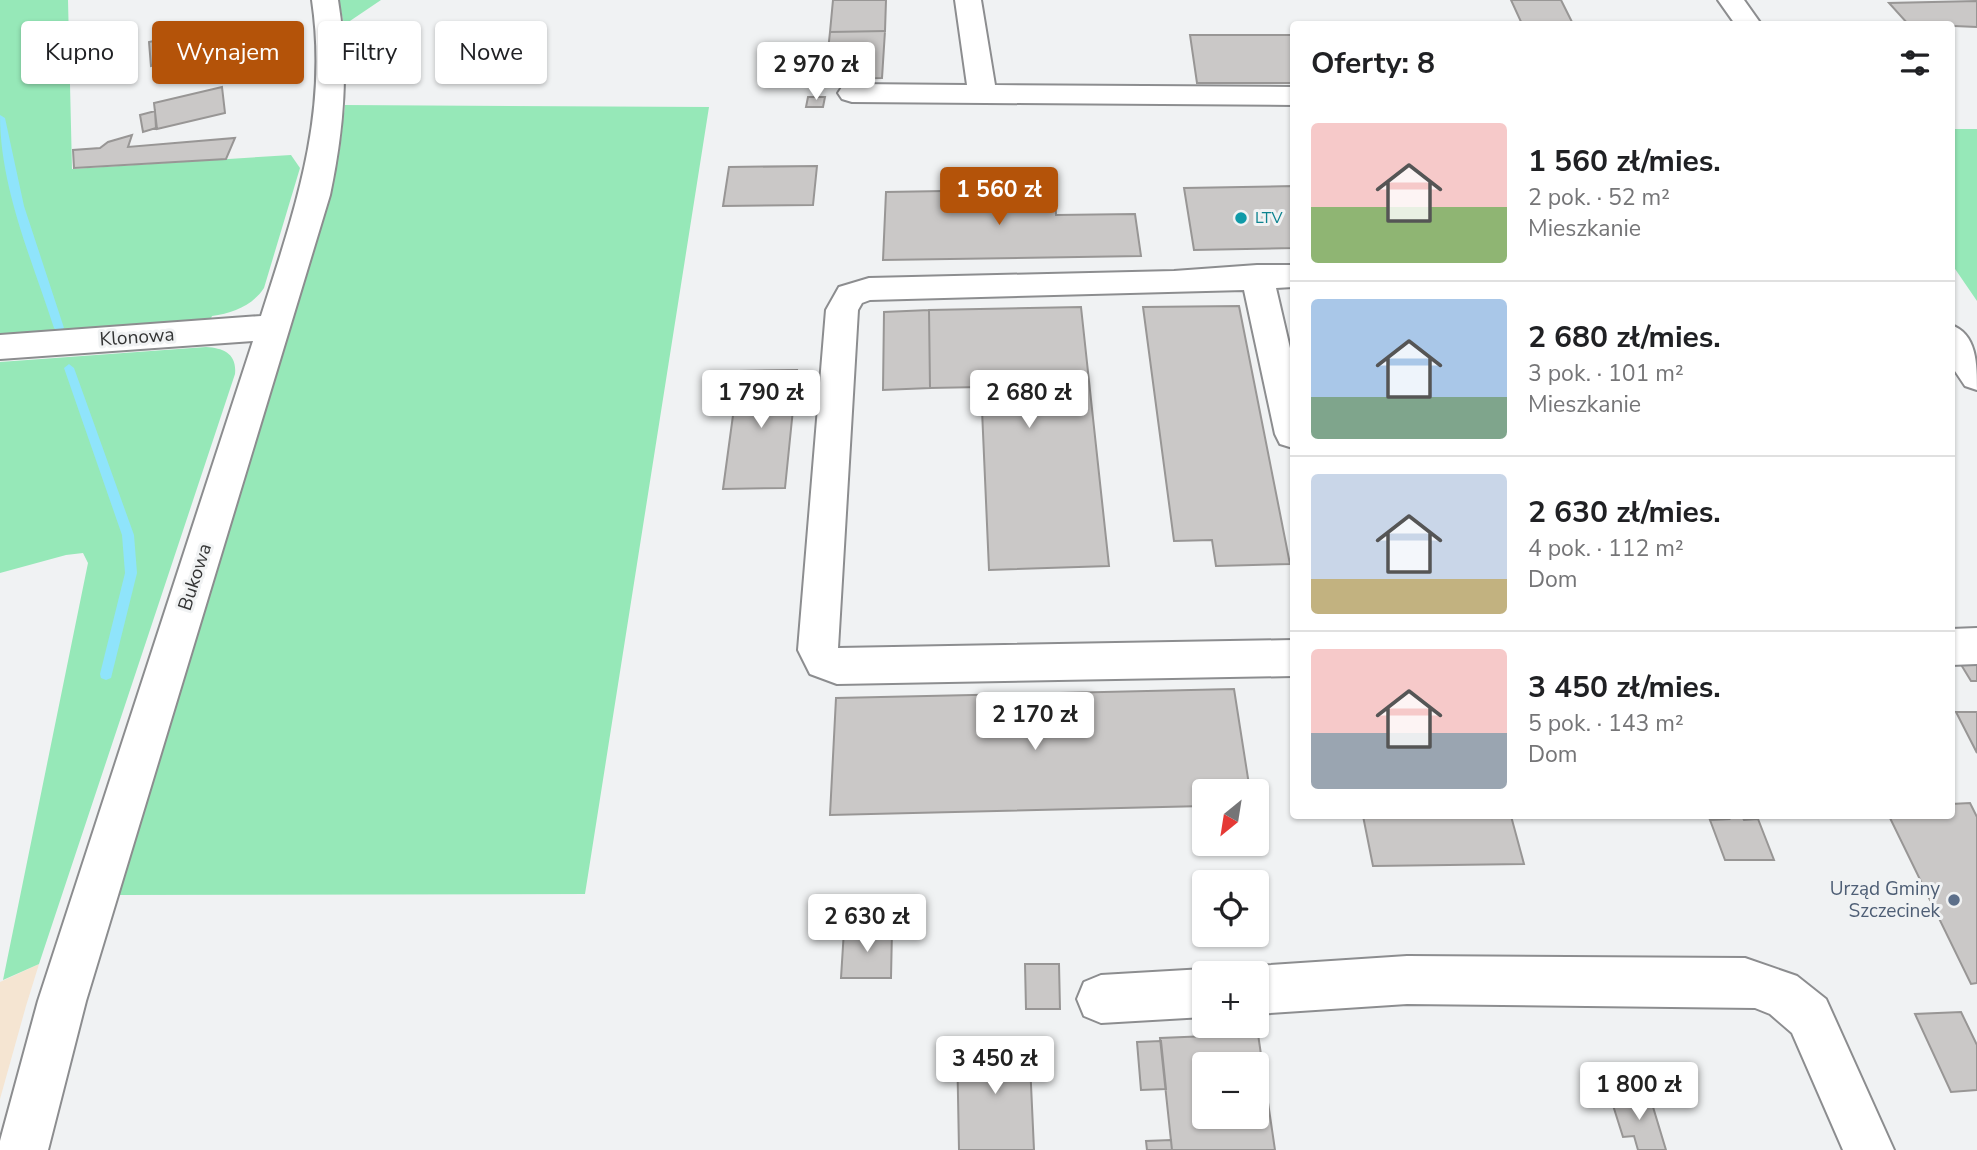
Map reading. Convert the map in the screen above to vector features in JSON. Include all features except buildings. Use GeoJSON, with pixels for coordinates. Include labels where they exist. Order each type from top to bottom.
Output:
{"type":"FeatureCollection","features":[{"type":"Feature","properties":{"kind":"street","name":"Bukowa"},"geometry":{"type":"LineString","coordinates":[[23,1150],[62,1001],[302,240],[326,150],[331,111],[332,36],[326,0]]}},
{"type":"Feature","properties":{"kind":"street"},"geometry":{"type":"LineString","coordinates":[[968,0],[982,94]]}},
{"type":"Feature","properties":{"kind":"street"},"geometry":{"type":"LineString","coordinates":[[1731,0],[1746,21]]}},
{"type":"Feature","properties":{"kind":"street"},"geometry":{"type":"LineString","coordinates":[[852,93],[1290,96]]}},
{"type":"Feature","properties":{"kind":"street"},"geometry":{"type":"LineString","coordinates":[[1257,276],[1290,422]]}},
{"type":"Feature","properties":{"kind":"street"},"geometry":{"type":"LineString","coordinates":[[1290,276],[1174,282],[869,289],[850,295],[842,310],[818,650],[824,661],[837,666],[1290,658]]}},
{"type":"Feature","properties":{"kind":"street","name":"Klonowa"},"geometry":{"type":"LineString","coordinates":[[0,346],[275,327]]}},
{"type":"Feature","properties":{"kind":"street"},"geometry":{"type":"LineString","coordinates":[[1955,343],[1977,377]]}},
{"type":"Feature","properties":{"kind":"street"},"geometry":{"type":"LineString","coordinates":[[1955,647],[1977,646]]}},
{"type":"Feature","properties":{"kind":"street"},"geometry":{"type":"LineString","coordinates":[[1269,988],[1407,980],[1745,982],[1770,986],[1793,999],[1809,1016],[1869,1150]]}},
{"type":"Feature","properties":{"kind":"street"},"geometry":{"type":"LineString","coordinates":[[1101,999],[1192,994]]}},
{"type":"Feature","properties":{"kind":"shaded area"},"geometry":{"type":"Polygon","coordinates":[[[39,964],[26,1006],[0,1099],[0,982],[39,964]]]}},
{"type":"Feature","properties":{"kind":"green space"},"geometry":{"type":"Polygon","coordinates":[[[0,0],[68,0],[68,21],[21,21],[21,84],[70,84],[72,169],[291,155],[300,168],[264,288],[248,304],[235,311],[212,316],[209,323],[0,337],[0,0]]]}},
{"type":"Feature","properties":{"kind":"green space"},"geometry":{"type":"Polygon","coordinates":[[[339,0],[381,0],[350,21],[343,21],[339,0]]]}},
{"type":"Feature","properties":{"kind":"green space"},"geometry":{"type":"Polygon","coordinates":[[[345,105],[709,107],[585,894],[116,895],[317,239],[340,149],[345,105]]]}},
{"type":"Feature","properties":{"kind":"green space"},"geometry":{"type":"Polygon","coordinates":[[[1955,129],[1977,129],[1977,301],[1955,269],[1955,129]]]}},
{"type":"Feature","properties":{"kind":"green space"},"geometry":{"type":"Polygon","coordinates":[[[206,347],[228,353],[234,361],[235,374],[39,964],[3,980],[88,563],[83,553],[0,573],[0,362],[206,347]]]}},
{"type":"Feature","properties":{"kind":"waterway"},"geometry":{"type":"LineString","coordinates":[[0,118],[19,206],[59,328]]}},
{"type":"Feature","properties":{"kind":"waterway"},"geometry":{"type":"LineString","coordinates":[[69,368],[128,535],[131,573],[106,674]]}},
{"type":"Feature","properties":{"kind":"place","name":"LTV"},"geometry":{"type":"Point","coordinates":[1241,218]}},
{"type":"Feature","properties":{"kind":"place","name":"Urząd Gminy Szczecinek"},"geometry":{"type":"Point","coordinates":[1954,900]}}]}
